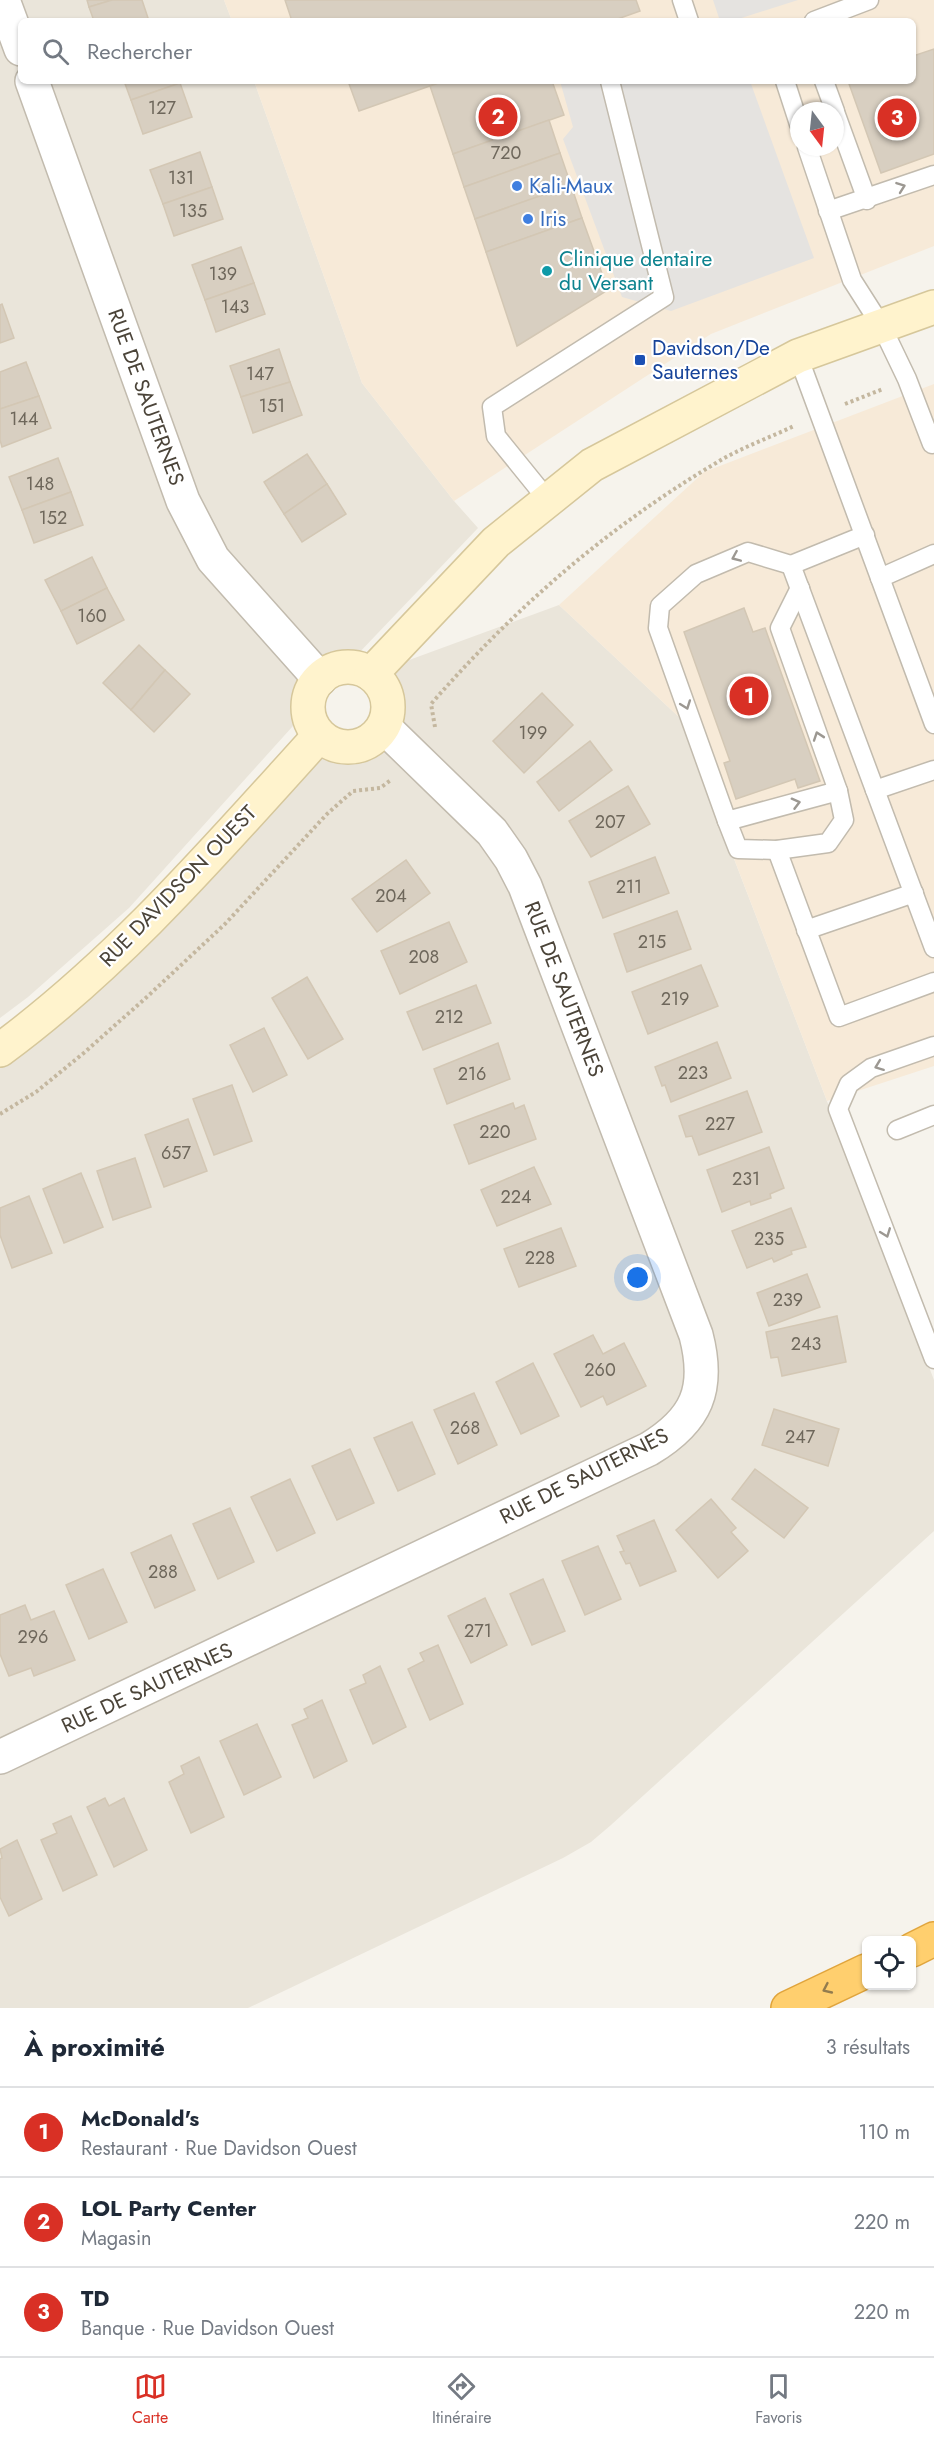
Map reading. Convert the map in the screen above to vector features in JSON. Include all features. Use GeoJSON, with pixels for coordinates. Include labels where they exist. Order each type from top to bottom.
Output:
{"type":"FeatureCollection","features":[{"type":"Feature","properties":{"kind":"highway"},"geometry":{"type":"LineString","coordinates":[[916,1948],[934,1939]]}},
{"type":"Feature","properties":{"kind":"highway"},"geometry":{"type":"LineString","coordinates":[[788,2008],[862,1973]]}},
{"type":"Feature","properties":{"kind":"street"},"geometry":{"type":"LineString","coordinates":[[3,0],[18,41]]}},
{"type":"Feature","properties":{"kind":"street","name":"RUE DE SAUTERNES"},"geometry":{"type":"LineString","coordinates":[[34,84],[183,501],[213,559],[320,679]]}},
{"type":"Feature","properties":{"kind":"street"},"geometry":{"type":"LineString","coordinates":[[371,674],[496,542],[592,465],[798,356],[934,307]]}},
{"type":"Feature","properties":{"kind":"street"},"geometry":{"type":"LineString","coordinates":[[344,667],[358,668],[371,674],[382,684],[388,698],[388,713],[384,727],[372,741],[354,748],[335,746],[319,735],[311,723],[308,708],[311,692],[320,679],[331,671],[344,667]]}},
{"type":"Feature","properties":{"kind":"street","name":"RUE DE SAUTERNES"},"geometry":{"type":"LineString","coordinates":[[0,1757],[649,1449],[671,1435],[686,1418],[698,1397],[702,1365],[696,1335],[525,886],[511,858],[492,832],[384,727]]}},
{"type":"Feature","properties":{"kind":"street","name":"RUE DAVIDSON OUEST"},"geometry":{"type":"LineString","coordinates":[[0,1050],[33,1025],[137,933],[319,735]]}},
{"type":"Feature","properties":{"kind":"lane"},"geometry":{"type":"LineString","coordinates":[[682,0],[688,18]]}},
{"type":"Feature","properties":{"kind":"lane"},"geometry":{"type":"LineString","coordinates":[[822,18],[869,0]]}},
{"type":"Feature","properties":{"kind":"lane"},"geometry":{"type":"LineString","coordinates":[[547,500],[496,436],[492,407],[664,297],[611,84]]}},
{"type":"Feature","properties":{"kind":"lane"},"geometry":{"type":"LineString","coordinates":[[786,84],[792,102]]}},
{"type":"Feature","properties":{"kind":"lane"},"geometry":{"type":"LineString","coordinates":[[825,84],[832,102]]}},
{"type":"Feature","properties":{"kind":"lane"},"geometry":{"type":"LineString","coordinates":[[844,136],[867,200]]}},
{"type":"Feature","properties":{"kind":"lane"},"geometry":{"type":"LineString","coordinates":[[810,156],[852,280],[882,327],[907,379],[933,446]]}},
{"type":"Feature","properties":{"kind":"lane"},"geometry":{"type":"LineString","coordinates":[[828,212],[934,175]]}},
{"type":"Feature","properties":{"kind":"lane"},"geometry":{"type":"LineString","coordinates":[[798,356],[934,724]]}},
{"type":"Feature","properties":{"kind":"lane"},"geometry":{"type":"LineString","coordinates":[[800,588],[780,628],[838,791],[844,820],[828,843],[777,850],[738,849],[658,628],[660,606],[696,574],[748,552],[791,565],[865,536]]}},
{"type":"Feature","properties":{"kind":"lane"},"geometry":{"type":"LineString","coordinates":[[880,578],[934,554]]}},
{"type":"Feature","properties":{"kind":"lane"},"geometry":{"type":"LineString","coordinates":[[791,565],[934,948]]}},
{"type":"Feature","properties":{"kind":"lane"},"geometry":{"type":"LineString","coordinates":[[875,790],[934,770]]}},
{"type":"Feature","properties":{"kind":"lane"},"geometry":{"type":"LineString","coordinates":[[727,821],[838,791]]}},
{"type":"Feature","properties":{"kind":"lane"},"geometry":{"type":"LineString","coordinates":[[777,850],[839,1017],[934,982]]}},
{"type":"Feature","properties":{"kind":"lane"},"geometry":{"type":"LineString","coordinates":[[806,930],[914,893]]}},
{"type":"Feature","properties":{"kind":"lane"},"geometry":{"type":"LineString","coordinates":[[934,1046],[872,1068],[849,1084],[838,1109],[934,1359]]}},
{"type":"Feature","properties":{"kind":"lane"},"geometry":{"type":"LineString","coordinates":[[897,1130],[934,1115]]}},
{"type":"Feature","properties":{"kind":"path"},"geometry":{"type":"LineString","coordinates":[[432,734],[435,728],[431,704],[510,620],[588,550],[649,506],[718,462],[820,414],[907,379]]}},
{"type":"Feature","properties":{"kind":"path"},"geometry":{"type":"LineString","coordinates":[[0,1114],[53,1078],[149,995],[225,924],[327,814],[353,791],[380,788],[388,783]]}},
{"type":"Feature","properties":{"kind":"shaded area"},"geometry":{"type":"Polygon","coordinates":[[[0,0],[224,0],[231,18],[18,18],[18,84],[255,84],[362,383],[454,501],[478,528],[356,656],[129,908],[28,997],[0,1018],[0,0]]]}},
{"type":"Feature","properties":{"kind":"shaded area"},"geometry":{"type":"Polygon","coordinates":[[[224,0],[934,0],[934,246],[711,334],[454,501],[362,383],[255,84],[916,84],[916,18],[231,18],[224,0]]]}},
{"type":"Feature","properties":{"kind":"shaded area"},"geometry":{"type":"Polygon","coordinates":[[[713,0],[798,0],[741,18],[719,18],[713,0]]]}},
{"type":"Feature","properties":{"kind":"shaded area"},"geometry":{"type":"Polygon","coordinates":[[[561,84],[751,84],[814,258],[671,311],[622,297],[563,139],[573,127],[561,84]]]}},
{"type":"Feature","properties":{"kind":"shaded area"},"geometry":{"type":"Polygon","coordinates":[[[934,384],[934,1066],[827,1101],[680,718],[559,605],[704,472],[934,384]]]}},
{"type":"Feature","properties":{"kind":"shaded area"},"geometry":{"type":"Polygon","coordinates":[[[559,605],[680,718],[934,1380],[934,1531],[611,1825],[591,1842],[563,1858],[248,2008],[0,2008],[0,1050],[319,736],[335,746],[354,748],[372,741],[384,727],[388,713],[388,698],[382,685],[371,674],[559,605]]]}},
{"type":"Feature","properties":{"kind":"building"},"geometry":{"type":"Polygon","coordinates":[[[87,0],[112,0],[89,7],[87,0]]]}},
{"type":"Feature","properties":{"kind":"building"},"geometry":{"type":"Polygon","coordinates":[[[112,0],[142,0],[148,18],[93,18],[89,7],[112,0]]]}},
{"type":"Feature","properties":{"kind":"building"},"geometry":{"type":"Polygon","coordinates":[[[285,0],[636,0],[640,11],[620,18],[291,18],[285,0]]]}},
{"type":"Feature","properties":{"kind":"building"},"geometry":{"type":"Polygon","coordinates":[[[934,49],[934,154],[881,173],[849,84],[916,84],[916,55],[934,49]]]}},
{"type":"Feature","properties":{"kind":"building"},"geometry":{"type":"Polygon","coordinates":[[[125,84],[177,84],[131,100],[125,84]]]}},
{"type":"Feature","properties":{"kind":"building"},"geometry":{"type":"Polygon","coordinates":[[[180,84],[192,117],[143,134],[131,100],[180,84]]]}},
{"type":"Feature","properties":{"kind":"building"},"geometry":{"type":"Polygon","coordinates":[[[349,84],[436,84],[359,111],[349,84]]]}},
{"type":"Feature","properties":{"kind":"building"},"geometry":{"type":"Polygon","coordinates":[[[436,84],[553,84],[564,115],[453,154],[430,86],[436,84]]]}},
{"type":"Feature","properties":{"kind":"building"},"geometry":{"type":"Polygon","coordinates":[[[549,120],[560,153],[464,187],[453,154],[549,120]]]}},
{"type":"Feature","properties":{"kind":"building"},"geometry":{"type":"Polygon","coordinates":[[[200,152],[212,187],[163,204],[150,170],[200,152]]]}},
{"type":"Feature","properties":{"kind":"building","name":"Kali-Maux"},"geometry":{"type":"Polygon","coordinates":[[[560,153],[571,185],[475,219],[464,187],[560,153]]]}},
{"type":"Feature","properties":{"kind":"building","name":"Iris"},"geometry":{"type":"Polygon","coordinates":[[[571,185],[582,218],[486,252],[475,219],[571,185]]]}},
{"type":"Feature","properties":{"kind":"building"},"geometry":{"type":"Polygon","coordinates":[[[212,187],[223,219],[174,236],[163,204],[212,187]]]}},
{"type":"Feature","properties":{"kind":"building","name":"Clinique dentaire du Versant"},"geometry":{"type":"Polygon","coordinates":[[[582,218],[608,290],[517,346],[486,252],[582,218]]]}},
{"type":"Feature","properties":{"kind":"building"},"geometry":{"type":"Polygon","coordinates":[[[241,247],[254,283],[205,300],[192,265],[241,247]]]}},
{"type":"Feature","properties":{"kind":"building"},"geometry":{"type":"Polygon","coordinates":[[[254,283],[265,314],[216,332],[205,300],[254,283]]]}},
{"type":"Feature","properties":{"kind":"building"},"geometry":{"type":"Polygon","coordinates":[[[2,304],[14,338],[0,343],[0,305],[2,304]]]}},
{"type":"Feature","properties":{"kind":"building"},"geometry":{"type":"Polygon","coordinates":[[[279,349],[290,382],[241,397],[230,366],[279,349]]]}},
{"type":"Feature","properties":{"kind":"building"},"geometry":{"type":"Polygon","coordinates":[[[26,362],[39,396],[0,409],[0,372],[26,362]]]}},
{"type":"Feature","properties":{"kind":"building"},"geometry":{"type":"Polygon","coordinates":[[[290,382],[302,415],[253,433],[241,397],[290,382]]]}},
{"type":"Feature","properties":{"kind":"building"},"geometry":{"type":"Polygon","coordinates":[[[39,396],[51,428],[2,447],[0,409],[39,396]]]}},
{"type":"Feature","properties":{"kind":"building"},"geometry":{"type":"Polygon","coordinates":[[[307,454],[327,484],[284,514],[264,482],[307,454]]]}},
{"type":"Feature","properties":{"kind":"building"},"geometry":{"type":"Polygon","coordinates":[[[58,458],[71,492],[22,510],[9,477],[58,458]]]}},
{"type":"Feature","properties":{"kind":"building"},"geometry":{"type":"Polygon","coordinates":[[[327,484],[346,514],[302,542],[284,514],[327,484]]]}},
{"type":"Feature","properties":{"kind":"building"},"geometry":{"type":"Polygon","coordinates":[[[71,492],[83,525],[34,543],[22,510],[71,492]]]}},
{"type":"Feature","properties":{"kind":"building"},"geometry":{"type":"Polygon","coordinates":[[[92,557],[107,588],[61,611],[45,580],[92,557]]]}},
{"type":"Feature","properties":{"kind":"building"},"geometry":{"type":"Polygon","coordinates":[[[107,588],[124,620],[77,644],[61,611],[107,588]]]}},
{"type":"Feature","properties":{"kind":"building"},"geometry":{"type":"Polygon","coordinates":[[[744,608],[753,632],[765,628],[820,781],[798,788],[795,779],[736,799],[724,763],[730,761],[684,632],[744,608]]]}},
{"type":"Feature","properties":{"kind":"building"},"geometry":{"type":"Polygon","coordinates":[[[139,645],[165,670],[131,710],[103,683],[139,645]]]}},
{"type":"Feature","properties":{"kind":"building"},"geometry":{"type":"Polygon","coordinates":[[[165,670],[190,694],[154,732],[131,710],[165,670]]]}},
{"type":"Feature","properties":{"kind":"building"},"geometry":{"type":"Polygon","coordinates":[[[542,693],[573,725],[524,773],[493,741],[542,693]]]}},
{"type":"Feature","properties":{"kind":"building"},"geometry":{"type":"Polygon","coordinates":[[[590,741],[612,770],[559,811],[537,782],[590,741]]]}},
{"type":"Feature","properties":{"kind":"building"},"geometry":{"type":"Polygon","coordinates":[[[628,786],[650,824],[591,857],[569,821],[628,786]]]}},
{"type":"Feature","properties":{"kind":"building"},"geometry":{"type":"Polygon","coordinates":[[[655,857],[669,893],[603,918],[589,882],[655,857]]]}},
{"type":"Feature","properties":{"kind":"building"},"geometry":{"type":"Polygon","coordinates":[[[406,860],[430,893],[377,932],[352,899],[406,860]]]}},
{"type":"Feature","properties":{"kind":"building"},"geometry":{"type":"Polygon","coordinates":[[[677,911],[691,949],[627,972],[614,934],[677,911]]]}},
{"type":"Feature","properties":{"kind":"building"},"geometry":{"type":"Polygon","coordinates":[[[449,922],[467,962],[400,994],[381,951],[449,922]]]}},
{"type":"Feature","properties":{"kind":"building"},"geometry":{"type":"Polygon","coordinates":[[[701,965],[718,1006],[648,1034],[632,992],[701,965]]]}},
{"type":"Feature","properties":{"kind":"building"},"geometry":{"type":"Polygon","coordinates":[[[307,977],[343,1039],[308,1059],[272,998],[307,977]]]}},
{"type":"Feature","properties":{"kind":"building"},"geometry":{"type":"Polygon","coordinates":[[[476,985],[491,1023],[423,1050],[407,1012],[476,985]]]}},
{"type":"Feature","properties":{"kind":"building"},"geometry":{"type":"Polygon","coordinates":[[[264,1028],[287,1075],[253,1092],[230,1045],[264,1028]]]}},
{"type":"Feature","properties":{"kind":"building"},"geometry":{"type":"Polygon","coordinates":[[[717,1042],[731,1078],[671,1102],[655,1067],[717,1042]]]}},
{"type":"Feature","properties":{"kind":"building"},"geometry":{"type":"Polygon","coordinates":[[[498,1043],[510,1079],[447,1104],[434,1069],[498,1043]]]}},
{"type":"Feature","properties":{"kind":"building"},"geometry":{"type":"Polygon","coordinates":[[[232,1085],[252,1141],[214,1155],[193,1099],[232,1085]]]}},
{"type":"Feature","properties":{"kind":"building"},"geometry":{"type":"Polygon","coordinates":[[[747,1091],[762,1132],[699,1155],[692,1136],[686,1137],[679,1116],[747,1091]]]}},
{"type":"Feature","properties":{"kind":"building"},"geometry":{"type":"Polygon","coordinates":[[[513,1103],[515,1109],[524,1105],[536,1139],[469,1164],[454,1125],[513,1103]]]}},
{"type":"Feature","properties":{"kind":"building"},"geometry":{"type":"Polygon","coordinates":[[[188,1119],[207,1171],[164,1187],[145,1135],[188,1119]]]}},
{"type":"Feature","properties":{"kind":"building"},"geometry":{"type":"Polygon","coordinates":[[[769,1147],[784,1188],[770,1194],[771,1198],[751,1205],[750,1201],[722,1212],[707,1170],[769,1147]]]}},
{"type":"Feature","properties":{"kind":"building"},"geometry":{"type":"Polygon","coordinates":[[[135,1158],[151,1207],[113,1220],[97,1171],[135,1158]]]}},
{"type":"Feature","properties":{"kind":"building"},"geometry":{"type":"Polygon","coordinates":[[[534,1167],[551,1204],[497,1226],[481,1190],[534,1167]]]}},
{"type":"Feature","properties":{"kind":"building"},"geometry":{"type":"Polygon","coordinates":[[[81,1173],[103,1227],[64,1243],[43,1189],[81,1173]]]}},
{"type":"Feature","properties":{"kind":"building"},"geometry":{"type":"Polygon","coordinates":[[[29,1196],[52,1253],[12,1268],[0,1235],[0,1208],[29,1196]]]}},
{"type":"Feature","properties":{"kind":"building"},"geometry":{"type":"Polygon","coordinates":[[[791,1208],[806,1247],[791,1251],[792,1254],[774,1262],[772,1258],[747,1268],[732,1231],[791,1208]]]}},
{"type":"Feature","properties":{"kind":"building"},"geometry":{"type":"Polygon","coordinates":[[[561,1228],[576,1266],[519,1287],[504,1249],[561,1228]]]}},
{"type":"Feature","properties":{"kind":"building"},"geometry":{"type":"Polygon","coordinates":[[[807,1274],[820,1307],[769,1326],[757,1293],[807,1274]]]}},
{"type":"Feature","properties":{"kind":"building"},"geometry":{"type":"Polygon","coordinates":[[[837,1316],[846,1362],[782,1376],[778,1357],[771,1358],[766,1332],[837,1316]]]}},
{"type":"Feature","properties":{"kind":"building"},"geometry":{"type":"Polygon","coordinates":[[[593,1335],[603,1354],[624,1343],[646,1386],[607,1405],[603,1396],[581,1407],[554,1354],[593,1335]]]}},
{"type":"Feature","properties":{"kind":"building"},"geometry":{"type":"Polygon","coordinates":[[[533,1363],[559,1416],[521,1434],[496,1382],[533,1363]]]}},
{"type":"Feature","properties":{"kind":"building"},"geometry":{"type":"Polygon","coordinates":[[[474,1393],[497,1445],[458,1464],[434,1410],[474,1393]]]}},
{"type":"Feature","properties":{"kind":"building"},"geometry":{"type":"Polygon","coordinates":[[[774,1409],[839,1429],[828,1466],[762,1445],[774,1409]]]}},
{"type":"Feature","properties":{"kind":"building"},"geometry":{"type":"Polygon","coordinates":[[[412,1422],[435,1474],[398,1491],[374,1438],[412,1422]]]}},
{"type":"Feature","properties":{"kind":"building"},"geometry":{"type":"Polygon","coordinates":[[[350,1449],[374,1503],[337,1520],[312,1466],[350,1449]]]}},
{"type":"Feature","properties":{"kind":"building"},"geometry":{"type":"Polygon","coordinates":[[[755,1469],[808,1508],[784,1538],[732,1499],[755,1469]]]}},
{"type":"Feature","properties":{"kind":"building"},"geometry":{"type":"Polygon","coordinates":[[[290,1479],[315,1533],[277,1551],[251,1497],[290,1479]]]}},
{"type":"Feature","properties":{"kind":"building"},"geometry":{"type":"Polygon","coordinates":[[[711,1499],[736,1528],[731,1532],[748,1551],[718,1578],[676,1530],[711,1499]]]}},
{"type":"Feature","properties":{"kind":"building"},"geometry":{"type":"Polygon","coordinates":[[[230,1508],[254,1562],[218,1579],[193,1524],[230,1508]]]}},
{"type":"Feature","properties":{"kind":"building"},"geometry":{"type":"Polygon","coordinates":[[[654,1520],[676,1571],[640,1586],[630,1563],[626,1564],[620,1552],[624,1551],[617,1536],[654,1520]]]}},
{"type":"Feature","properties":{"kind":"building"},"geometry":{"type":"Polygon","coordinates":[[[171,1535],[195,1590],[155,1608],[131,1553],[171,1535]]]}},
{"type":"Feature","properties":{"kind":"building"},"geometry":{"type":"Polygon","coordinates":[[[598,1546],[621,1599],[585,1615],[562,1561],[598,1546]]]}},
{"type":"Feature","properties":{"kind":"building"},"geometry":{"type":"Polygon","coordinates":[[[103,1569],[127,1622],[89,1639],[66,1585],[103,1569]]]}},
{"type":"Feature","properties":{"kind":"building"},"geometry":{"type":"Polygon","coordinates":[[[543,1579],[565,1631],[532,1645],[510,1594],[543,1579]]]}},
{"type":"Feature","properties":{"kind":"building"},"geometry":{"type":"Polygon","coordinates":[[[485,1598],[507,1645],[471,1663],[448,1616],[485,1598]]]}},
{"type":"Feature","properties":{"kind":"building"},"geometry":{"type":"Polygon","coordinates":[[[25,1605],[31,1620],[54,1611],[75,1660],[34,1676],[31,1668],[9,1676],[0,1654],[0,1615],[25,1605]]]}},
{"type":"Feature","properties":{"kind":"building"},"geometry":{"type":"Polygon","coordinates":[[[438,1645],[463,1704],[430,1720],[408,1669],[424,1661],[420,1653],[438,1645]]]}},
{"type":"Feature","properties":{"kind":"building"},"geometry":{"type":"Polygon","coordinates":[[[380,1666],[406,1727],[373,1744],[350,1690],[366,1683],[363,1675],[380,1666]]]}},
{"type":"Feature","properties":{"kind":"building"},"geometry":{"type":"Polygon","coordinates":[[[322,1700],[347,1761],[314,1778],[292,1725],[308,1718],[304,1709],[322,1700]]]}},
{"type":"Feature","properties":{"kind":"building"},"geometry":{"type":"Polygon","coordinates":[[[257,1724],[281,1777],[244,1795],[220,1741],[257,1724]]]}},
{"type":"Feature","properties":{"kind":"building"},"geometry":{"type":"Polygon","coordinates":[[[199,1757],[224,1817],[191,1833],[169,1782],[184,1774],[181,1766],[199,1757]]]}},
{"type":"Feature","properties":{"kind":"building"},"geometry":{"type":"Polygon","coordinates":[[[105,1798],[109,1806],[124,1798],[147,1850],[114,1867],[87,1807],[105,1798]]]}},
{"type":"Feature","properties":{"kind":"building"},"geometry":{"type":"Polygon","coordinates":[[[71,1816],[97,1875],[63,1891],[41,1840],[57,1833],[53,1824],[71,1816]]]}},
{"type":"Feature","properties":{"kind":"building"},"geometry":{"type":"Polygon","coordinates":[[[17,1840],[42,1899],[9,1916],[0,1897],[0,1859],[2,1858],[0,1849],[17,1840]]]}},
{"type":"Feature","properties":{"kind":"place","name":"LOL Party Center"},"geometry":{"type":"Point","coordinates":[498,117]}},
{"type":"Feature","properties":{"kind":"place","name":"TD"},"geometry":{"type":"Point","coordinates":[897,118]}},
{"type":"Feature","properties":{"kind":"place","name":"Kali-Maux"},"geometry":{"type":"Point","coordinates":[517,186]}},
{"type":"Feature","properties":{"kind":"place","name":"Iris"},"geometry":{"type":"Point","coordinates":[528,219]}},
{"type":"Feature","properties":{"kind":"place","name":"Clinique dentaire du Versant"},"geometry":{"type":"Point","coordinates":[547,271]}},
{"type":"Feature","properties":{"kind":"place","name":"Davidson/De Sauternes"},"geometry":{"type":"Point","coordinates":[640,360]}},
{"type":"Feature","properties":{"kind":"place","name":"McDonald's"},"geometry":{"type":"Point","coordinates":[749,696]}}]}
